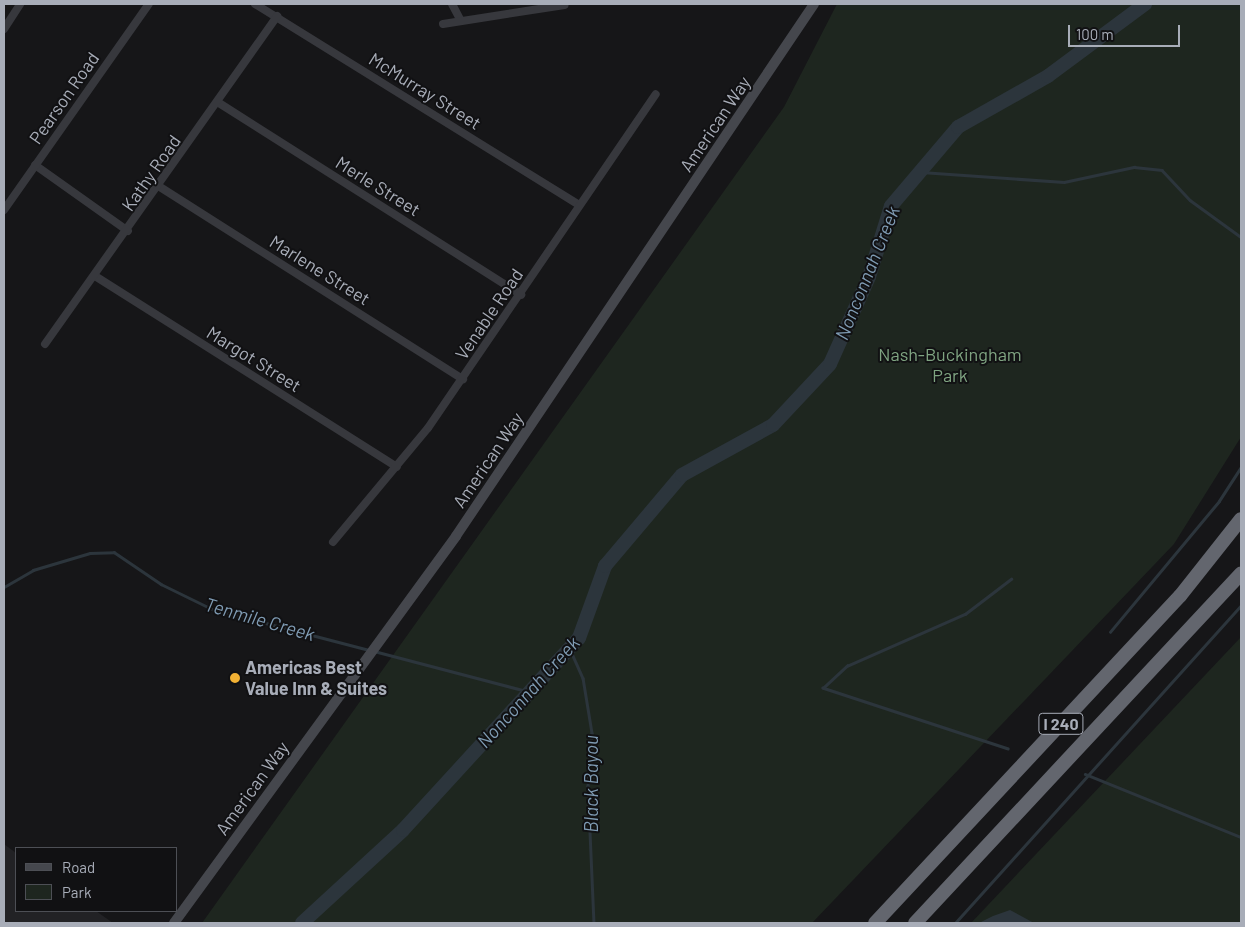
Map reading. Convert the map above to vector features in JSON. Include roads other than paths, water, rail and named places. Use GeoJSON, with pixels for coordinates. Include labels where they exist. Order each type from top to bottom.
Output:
{"type":"FeatureCollection","features":[{"type":"Feature","properties":{"kind":"highway","name":"I 240"},"geometry":{"type":"LineString","coordinates":[[875,923],[1180,596],[1241,519]]}},
{"type":"Feature","properties":{"kind":"highway","name":"I 240"},"geometry":{"type":"LineString","coordinates":[[914,923],[1241,574]]}},
{"type":"Feature","properties":{"kind":"main road","name":"American Way"},"geometry":{"type":"LineString","coordinates":[[174,923],[512,456],[814,4]]}},
{"type":"Feature","properties":{"kind":"street"},"geometry":{"type":"LineString","coordinates":[[4,28],[20,4]]}},
{"type":"Feature","properties":{"kind":"street","name":"Pearson Road"},"geometry":{"type":"LineString","coordinates":[[4,210],[149,4]]}},
{"type":"Feature","properties":{"kind":"street","name":"McMurray Street"},"geometry":{"type":"LineString","coordinates":[[255,4],[579,205]]}},
{"type":"Feature","properties":{"kind":"street"},"geometry":{"type":"LineString","coordinates":[[452,4],[461,21]]}},
{"type":"Feature","properties":{"kind":"street"},"geometry":{"type":"LineString","coordinates":[[443,24],[560,5]]}},
{"type":"Feature","properties":{"kind":"street","name":"Kathy Road"},"geometry":{"type":"LineString","coordinates":[[46,344],[160,187],[277,16]]}},
{"type":"Feature","properties":{"kind":"street","name":"Venable Road"},"geometry":{"type":"LineString","coordinates":[[333,542],[397,467],[463,379],[521,295],[579,205],[656,94]]}},
{"type":"Feature","properties":{"kind":"street","name":"Merle Street"},"geometry":{"type":"LineString","coordinates":[[219,102],[521,295]]}},
{"type":"Feature","properties":{"kind":"street"},"geometry":{"type":"LineString","coordinates":[[35,165],[128,232]]}},
{"type":"Feature","properties":{"kind":"street","name":"Marlene Street"},"geometry":{"type":"LineString","coordinates":[[160,187],[463,379]]}},
{"type":"Feature","properties":{"kind":"street","name":"Margot Street"},"geometry":{"type":"LineString","coordinates":[[95,276],[397,467]]}},
{"type":"Feature","properties":{"kind":"waterway","name":"Nonconnah Creek"},"geometry":{"type":"LineString","coordinates":[[302,923],[403,830],[579,638],[605,566],[682,475],[773,425],[830,364],[869,277],[891,206],[958,127],[1048,76],[1145,4]]}},
{"type":"Feature","properties":{"kind":"waterway"},"geometry":{"type":"LineString","coordinates":[[921,172],[1064,182],[1134,167],[1162,170],[1190,200],[1241,237]]}},
{"type":"Feature","properties":{"kind":"waterway"},"geometry":{"type":"LineString","coordinates":[[1110,632],[1219,501],[1241,467]]}},
{"type":"Feature","properties":{"kind":"waterway","name":"Tenmile Creek"},"geometry":{"type":"LineString","coordinates":[[4,587],[33,570],[90,553],[114,552],[161,584],[212,609],[369,650]]}},
{"type":"Feature","properties":{"kind":"waterway"},"geometry":{"type":"LineString","coordinates":[[1008,749],[823,688],[847,666],[965,614],[1011,579]]}},
{"type":"Feature","properties":{"kind":"waterway"},"geometry":{"type":"LineString","coordinates":[[955,923],[1241,605]]}},
{"type":"Feature","properties":{"kind":"waterway","name":"Black Bayou"},"geometry":{"type":"LineString","coordinates":[[570,649],[583,678],[592,733],[588,786],[594,923]]}},
{"type":"Feature","properties":{"kind":"waterway","name":"Tenmile Creek"},"geometry":{"type":"LineString","coordinates":[[374,651],[530,692]]}},
{"type":"Feature","properties":{"kind":"waterway"},"geometry":{"type":"LineString","coordinates":[[1085,774],[1241,837]]}},
{"type":"Feature","properties":{"kind":"place","name":"Americas Best Value Inn & Suites"},"geometry":{"type":"Point","coordinates":[235,678]}},
{"type":"Feature","properties":{"kind":"park label","name":"Nash-Buckingham Park"},"geometry":{"type":"Point","coordinates":[950,365]}}]}
